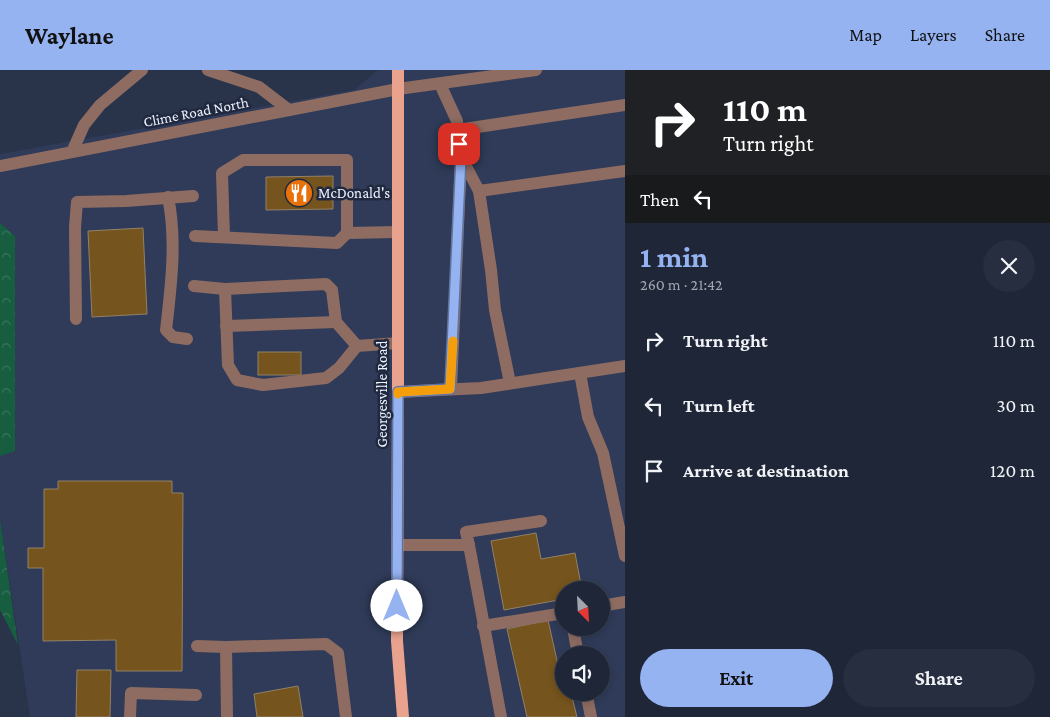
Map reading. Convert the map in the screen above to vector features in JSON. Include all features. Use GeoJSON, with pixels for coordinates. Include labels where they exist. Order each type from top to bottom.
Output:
{"type":"FeatureCollection","features":[{"type":"Feature","properties":{"kind":"main road","name":"Georgesville Road"},"geometry":{"type":"LineString","coordinates":[[398,70],[397,641],[403,717]]}},
{"type":"Feature","properties":{"kind":"street"},"geometry":{"type":"LineString","coordinates":[[72,152],[84,125],[100,105],[142,70]]}},
{"type":"Feature","properties":{"kind":"street"},"geometry":{"type":"LineString","coordinates":[[208,70],[259,87],[289,110]]}},
{"type":"Feature","properties":{"kind":"street","name":"Clime Road North"},"geometry":{"type":"LineString","coordinates":[[0,166],[398,90],[536,70]]}},
{"type":"Feature","properties":{"kind":"street"},"geometry":{"type":"LineString","coordinates":[[440,84],[457,121],[461,157],[450,389]]}},
{"type":"Feature","properties":{"kind":"street"},"geometry":{"type":"LineString","coordinates":[[457,130],[625,104]]}},
{"type":"Feature","properties":{"kind":"street"},"geometry":{"type":"LineString","coordinates":[[461,157],[479,190],[491,270],[494,310],[510,384]]}},
{"type":"Feature","properties":{"kind":"street"},"geometry":{"type":"LineString","coordinates":[[224,237],[222,173],[243,160],[347,160],[347,233]]}},
{"type":"Feature","properties":{"kind":"street"},"geometry":{"type":"LineString","coordinates":[[479,190],[625,171]]}},
{"type":"Feature","properties":{"kind":"street"},"geometry":{"type":"LineString","coordinates":[[76,319],[75,227],[77,202],[126,201],[193,196]]}},
{"type":"Feature","properties":{"kind":"street"},"geometry":{"type":"LineString","coordinates":[[168,197],[172,218],[173,265],[166,330],[173,337],[187,339]]}},
{"type":"Feature","properties":{"kind":"street"},"geometry":{"type":"LineString","coordinates":[[195,236],[337,243],[347,233],[398,232]]}},
{"type":"Feature","properties":{"kind":"street"},"geometry":{"type":"LineString","coordinates":[[194,286],[225,289],[326,284],[332,290],[336,322],[357,346]]}},
{"type":"Feature","properties":{"kind":"street"},"geometry":{"type":"LineString","coordinates":[[225,289],[228,365],[238,380],[263,384],[326,378],[339,368],[357,346],[398,343]]}},
{"type":"Feature","properties":{"kind":"street"},"geometry":{"type":"LineString","coordinates":[[226,326],[336,322]]}},
{"type":"Feature","properties":{"kind":"street"},"geometry":{"type":"LineString","coordinates":[[398,392],[481,388],[625,366]]}},
{"type":"Feature","properties":{"kind":"street"},"geometry":{"type":"LineString","coordinates":[[580,373],[588,417],[602,453],[625,556]]}},
{"type":"Feature","properties":{"kind":"street"},"geometry":{"type":"LineString","coordinates":[[501,717],[466,532],[541,521]]}},
{"type":"Feature","properties":{"kind":"street"},"geometry":{"type":"LineString","coordinates":[[397,545],[469,545]]}},
{"type":"Feature","properties":{"kind":"street"},"geometry":{"type":"LineString","coordinates":[[610,604],[625,602]]}},
{"type":"Feature","properties":{"kind":"street"},"geometry":{"type":"LineString","coordinates":[[483,626],[555,614]]}},
{"type":"Feature","properties":{"kind":"street"},"geometry":{"type":"LineString","coordinates":[[197,646],[326,644],[338,653],[346,717]]}},
{"type":"Feature","properties":{"kind":"street"},"geometry":{"type":"LineString","coordinates":[[226,647],[227,717]]}},
{"type":"Feature","properties":{"kind":"street"},"geometry":{"type":"LineString","coordinates":[[130,717],[131,694],[196,695]]}},
{"type":"Feature","properties":{"kind":"street"},"geometry":{"type":"LineString","coordinates":[[588,701],[591,717]]}},
{"type":"Feature","properties":{"kind":"shaded area"},"geometry":{"type":"Polygon","coordinates":[[[378,70],[625,70],[625,717],[30,717],[0,519],[0,456],[15,451],[15,236],[0,223],[0,154],[354,90],[378,70]]]}},
{"type":"Feature","properties":{"kind":"green space"},"geometry":{"type":"Polygon","coordinates":[[[0,223],[15,236],[15,451],[0,456],[0,223]]]}},
{"type":"Feature","properties":{"kind":"green space"},"geometry":{"type":"Polygon","coordinates":[[[0,519],[18,645],[0,610],[0,519]]]}},
{"type":"Feature","properties":{"kind":"building","name":"McDonald's"},"geometry":{"type":"Polygon","coordinates":[[[333,176],[333,209],[266,210],[266,177],[333,176]]]}},
{"type":"Feature","properties":{"kind":"building"},"geometry":{"type":"Polygon","coordinates":[[[143,228],[147,314],[92,317],[88,231],[143,228]]]}},
{"type":"Feature","properties":{"kind":"building"},"geometry":{"type":"Polygon","coordinates":[[[258,352],[301,352],[301,375],[258,375],[258,352]]]}},
{"type":"Feature","properties":{"kind":"building"},"geometry":{"type":"Polygon","coordinates":[[[58,481],[172,481],[172,493],[183,493],[182,671],[116,671],[116,640],[43,641],[43,568],[28,568],[28,548],[44,548],[44,489],[58,489],[58,481]]]}},
{"type":"Feature","properties":{"kind":"building"},"geometry":{"type":"Polygon","coordinates":[[[536,533],[541,559],[575,553],[580,581],[555,581],[555,601],[504,610],[491,541],[536,533]]]}},
{"type":"Feature","properties":{"kind":"building"},"geometry":{"type":"Polygon","coordinates":[[[548,620],[555,652],[555,701],[573,701],[577,717],[527,717],[507,629],[548,620]]]}},
{"type":"Feature","properties":{"kind":"building"},"geometry":{"type":"Polygon","coordinates":[[[77,670],[111,670],[110,717],[76,717],[77,670]]]}},
{"type":"Feature","properties":{"kind":"building"},"geometry":{"type":"Polygon","coordinates":[[[298,686],[303,717],[257,717],[254,694],[298,686]]]}},
{"type":"Feature","properties":{"kind":"slow traffic"},"geometry":{"type":"LineString","coordinates":[[398,394],[398,392],[450,389],[453,341]]}},
{"type":"Feature","properties":{"kind":"place","name":"McDonald's"},"geometry":{"type":"Point","coordinates":[299,193]}},
{"type":"Feature","properties":{"kind":"route"},"geometry":{"type":"LineString","coordinates":[[397,606],[398,392],[450,389],[461,157],[459,144]]}}]}
